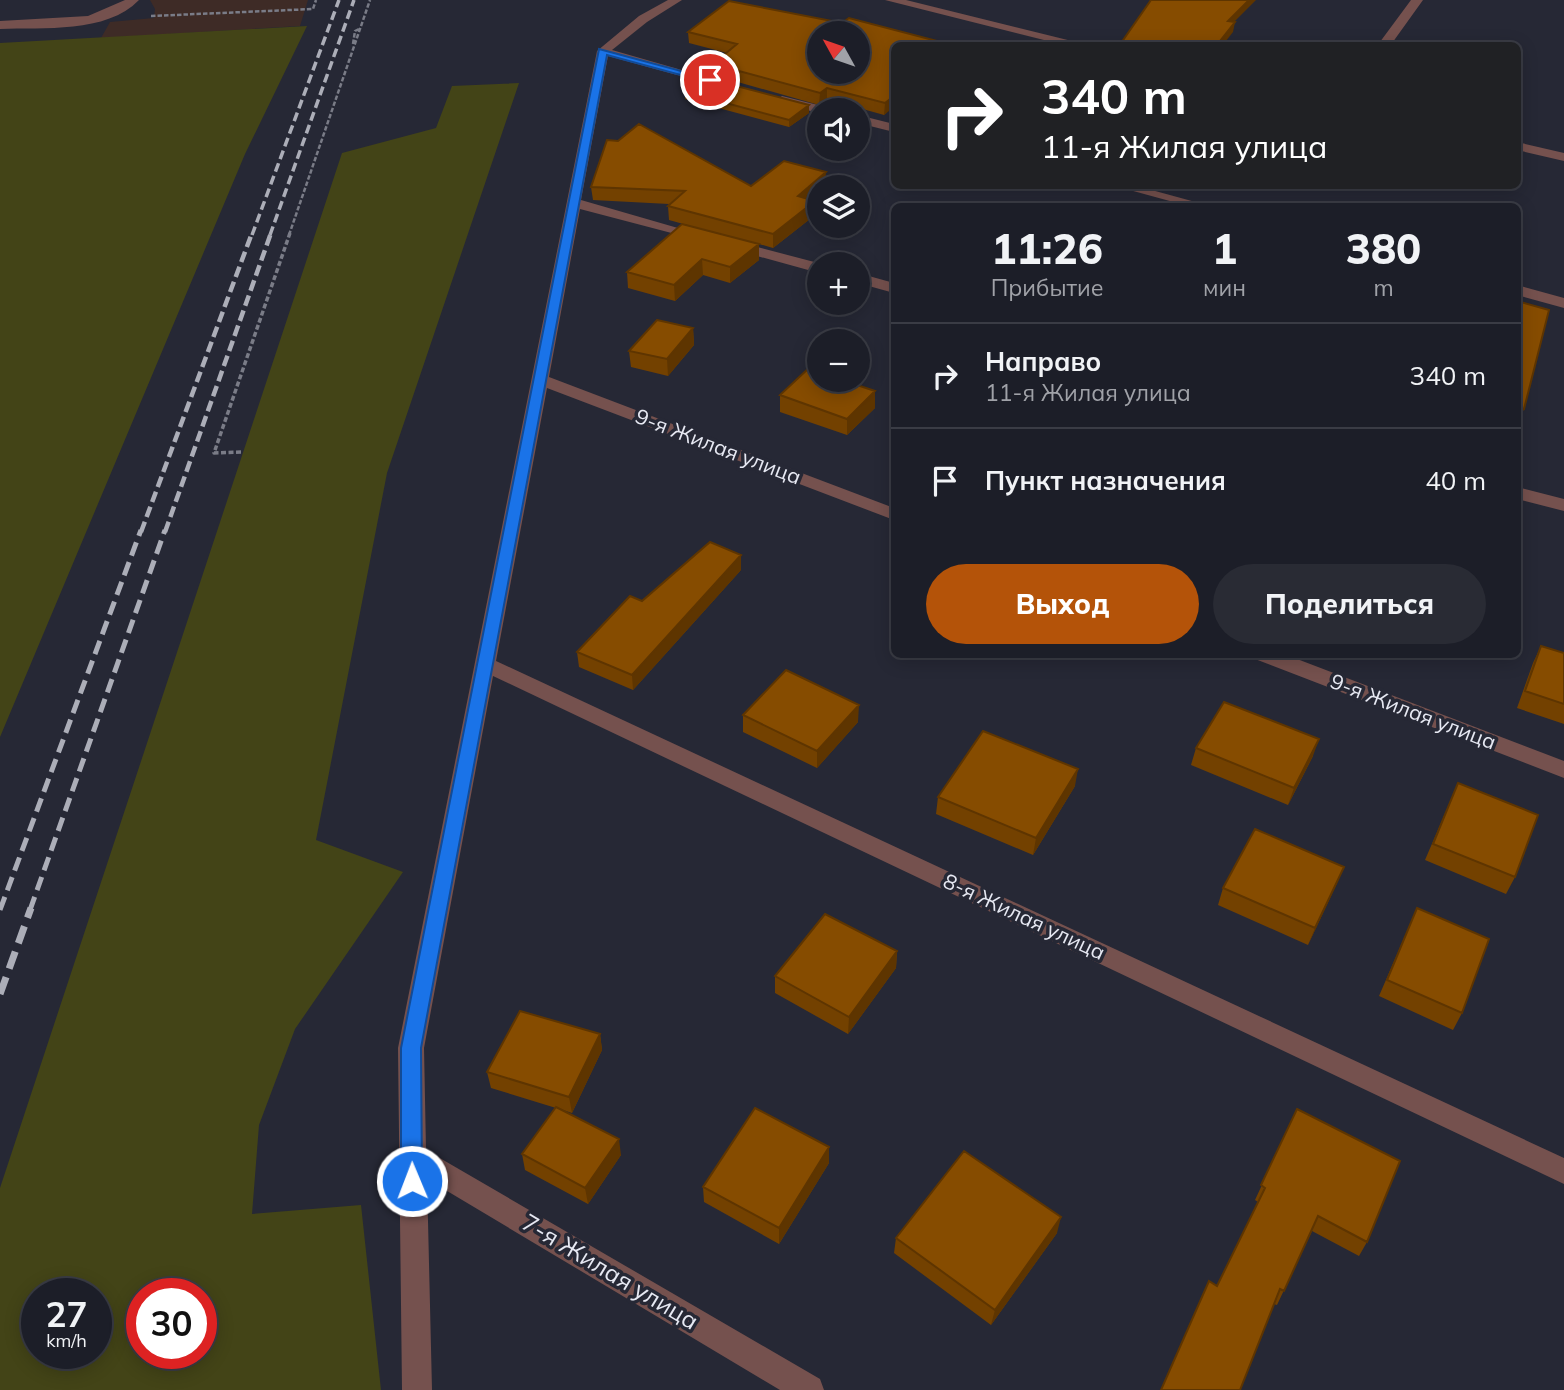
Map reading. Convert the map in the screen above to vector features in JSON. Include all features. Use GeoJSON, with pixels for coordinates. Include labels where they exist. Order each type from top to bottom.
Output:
{"type":"FeatureCollection","features":[{"type":"Feature","properties":{"kind":"street"},"geometry":{"type":"LineString","coordinates":[[0,25],[79,20],[122,10],[133,0]]}},
{"type":"Feature","properties":{"kind":"street"},"geometry":{"type":"LineString","coordinates":[[417,1390],[411,1048],[483,663],[541,380],[603,51],[643,19],[676,0]]}},
{"type":"Feature","properties":{"kind":"street"},"geometry":{"type":"LineString","coordinates":[[891,0],[1069,42]]}},
{"type":"Feature","properties":{"kind":"street"},"geometry":{"type":"LineString","coordinates":[[1385,42],[1417,0]]}},
{"type":"Feature","properties":{"kind":"street"},"geometry":{"type":"LineString","coordinates":[[603,51],[737,88]]}},
{"type":"Feature","properties":{"kind":"street"},"geometry":{"type":"LineString","coordinates":[[764,95],[807,106]]}},
{"type":"Feature","properties":{"kind":"street"},"geometry":{"type":"LineString","coordinates":[[870,122],[891,127]]}},
{"type":"Feature","properties":{"kind":"street"},"geometry":{"type":"LineString","coordinates":[[1521,147],[1564,156]]}},
{"type":"Feature","properties":{"kind":"street"},"geometry":{"type":"LineString","coordinates":[[1134,189],[1191,203]]}},
{"type":"Feature","properties":{"kind":"street"},"geometry":{"type":"LineString","coordinates":[[575,203],[807,265]]}},
{"type":"Feature","properties":{"kind":"street"},"geometry":{"type":"LineString","coordinates":[[870,281],[891,287]]}},
{"type":"Feature","properties":{"kind":"street"},"geometry":{"type":"LineString","coordinates":[[1521,291],[1564,303]]}},
{"type":"Feature","properties":{"kind":"street","name":"9-я Жилая улица"},"geometry":{"type":"LineString","coordinates":[[541,380],[891,513]]}},
{"type":"Feature","properties":{"kind":"street"},"geometry":{"type":"LineString","coordinates":[[1521,494],[1564,505]]}},
{"type":"Feature","properties":{"kind":"street","name":"9-я Жилая улица"},"geometry":{"type":"LineString","coordinates":[[1272,658],[1564,770]]}},
{"type":"Feature","properties":{"kind":"street","name":"8-я Жилая улица"},"geometry":{"type":"LineString","coordinates":[[483,663],[1564,1171]]}},
{"type":"Feature","properties":{"kind":"street","name":"7-я Жилая улица"},"geometry":{"type":"LineString","coordinates":[[411,1155],[809,1390]]}},
{"type":"Feature","properties":{"kind":"path"},"geometry":{"type":"LineString","coordinates":[[122,10],[150,16],[313,9],[316,0]]}},
{"type":"Feature","properties":{"kind":"path"},"geometry":{"type":"LineString","coordinates":[[242,452],[214,453],[370,0]]}},
{"type":"Feature","properties":{"kind":"shaded area"},"geometry":{"type":"Polygon","coordinates":[[[150,0],[308,0],[300,26],[101,38],[110,22],[154,18],[155,9],[150,0]]]}},
{"type":"Feature","properties":{"kind":"shaded area"},"geometry":{"type":"Polygon","coordinates":[[[307,26],[245,154],[0,737],[0,43],[307,26]]]}},
{"type":"Feature","properties":{"kind":"shaded area"},"geometry":{"type":"Polygon","coordinates":[[[519,83],[387,473],[316,840],[403,872],[295,1029],[259,1125],[252,1214],[361,1205],[381,1390],[0,1390],[0,1188],[342,153],[436,128],[452,86],[519,83]]]}},
{"type":"Feature","properties":{"kind":"building"},"geometry":{"type":"Polygon","coordinates":[[[1151,0],[1249,0],[1228,21],[1235,22],[1219,42],[1122,42],[1151,0]]]}},
{"type":"Feature","properties":{"kind":"building"},"geometry":{"type":"Polygon","coordinates":[[[729,1],[832,21],[807,21],[807,84],[870,84],[870,23],[941,42],[891,42],[891,98],[885,103],[827,88],[820,93],[713,64],[737,44],[688,32],[729,1]]]}},
{"type":"Feature","properties":{"kind":"building"},"geometry":{"type":"Polygon","coordinates":[[[702,77],[807,106],[789,120],[685,92],[702,77]]]}},
{"type":"Feature","properties":{"kind":"building"},"geometry":{"type":"Polygon","coordinates":[[[639,124],[751,186],[784,161],[826,172],[822,175],[807,175],[807,188],[798,196],[807,199],[807,207],[773,234],[668,206],[685,191],[591,187],[607,140],[618,141],[639,124]]]}},
{"type":"Feature","properties":{"kind":"building"},"geometry":{"type":"Polygon","coordinates":[[[682,224],[759,244],[730,267],[702,259],[674,285],[627,272],[682,224]]]}},
{"type":"Feature","properties":{"kind":"building"},"geometry":{"type":"Polygon","coordinates":[[[1521,302],[1549,310],[1524,409],[1521,408],[1521,302]]]}},
{"type":"Feature","properties":{"kind":"building"},"geometry":{"type":"Polygon","coordinates":[[[657,320],[693,328],[667,359],[629,351],[657,320]]]}},
{"type":"Feature","properties":{"kind":"building"},"geometry":{"type":"Polygon","coordinates":[[[807,370],[807,392],[875,391],[847,419],[780,395],[807,370]]]}},
{"type":"Feature","properties":{"kind":"building"},"geometry":{"type":"Polygon","coordinates":[[[710,542],[741,555],[632,675],[577,652],[630,596],[642,601],[710,542]]]}},
{"type":"Feature","properties":{"kind":"building"},"geometry":{"type":"Polygon","coordinates":[[[1541,646],[1564,653],[1564,704],[1525,691],[1541,646]]]}},
{"type":"Feature","properties":{"kind":"building"},"geometry":{"type":"Polygon","coordinates":[[[786,670],[859,705],[817,751],[743,715],[786,670]]]}},
{"type":"Feature","properties":{"kind":"building"},"geometry":{"type":"Polygon","coordinates":[[[1224,702],[1319,739],[1294,788],[1196,748],[1224,702]]]}},
{"type":"Feature","properties":{"kind":"building"},"geometry":{"type":"Polygon","coordinates":[[[983,731],[1078,769],[1036,838],[938,797],[983,731]]]}},
{"type":"Feature","properties":{"kind":"building"},"geometry":{"type":"Polygon","coordinates":[[[1458,783],[1538,815],[1515,877],[1433,844],[1458,783]]]}},
{"type":"Feature","properties":{"kind":"building"},"geometry":{"type":"Polygon","coordinates":[[[1255,829],[1344,867],[1315,928],[1223,888],[1255,829]]]}},
{"type":"Feature","properties":{"kind":"building"},"geometry":{"type":"Polygon","coordinates":[[[1417,908],[1489,939],[1462,1013],[1387,980],[1417,908]]]}},
{"type":"Feature","properties":{"kind":"building"},"geometry":{"type":"Polygon","coordinates":[[[825,914],[897,951],[849,1017],[775,976],[825,914]]]}},
{"type":"Feature","properties":{"kind":"building"},"geometry":{"type":"Polygon","coordinates":[[[520,1011],[600,1034],[569,1097],[487,1072],[520,1011]]]}},
{"type":"Feature","properties":{"kind":"building"},"geometry":{"type":"Polygon","coordinates":[[[556,1107],[619,1139],[585,1188],[522,1154],[556,1107]]]}},
{"type":"Feature","properties":{"kind":"building"},"geometry":{"type":"Polygon","coordinates":[[[755,1108],[829,1147],[779,1228],[703,1187],[755,1108]]]}},
{"type":"Feature","properties":{"kind":"building"},"geometry":{"type":"Polygon","coordinates":[[[1297,1109],[1400,1161],[1367,1242],[1318,1216],[1284,1291],[1280,1289],[1240,1390],[1161,1390],[1209,1281],[1217,1286],[1265,1188],[1261,1185],[1297,1109]]]}},
{"type":"Feature","properties":{"kind":"building"},"geometry":{"type":"Polygon","coordinates":[[[964,1151],[1061,1217],[995,1310],[896,1238],[964,1151]]]}},
{"type":"Feature","properties":{"kind":"railway"},"geometry":{"type":"LineString","coordinates":[[252,235],[339,0]]}},
{"type":"Feature","properties":{"kind":"railway"},"geometry":{"type":"LineString","coordinates":[[270,235],[354,0]]}},
{"type":"Feature","properties":{"kind":"railway"},"geometry":{"type":"LineString","coordinates":[[141,532],[252,233]]}},
{"type":"Feature","properties":{"kind":"railway"},"geometry":{"type":"LineString","coordinates":[[165,532],[271,233]]}},
{"type":"Feature","properties":{"kind":"railway"},"geometry":{"type":"LineString","coordinates":[[0,910],[141,530]]}},
{"type":"Feature","properties":{"kind":"railway"},"geometry":{"type":"LineString","coordinates":[[30,910],[165,530]]}},
{"type":"Feature","properties":{"kind":"railway"},"geometry":{"type":"LineString","coordinates":[[0,994],[31,908]]}},
{"type":"Feature","properties":{"kind":"route"},"geometry":{"type":"LineString","coordinates":[[412,1181],[411,1048],[483,663],[541,380],[603,51],[710,80]]}}]}
